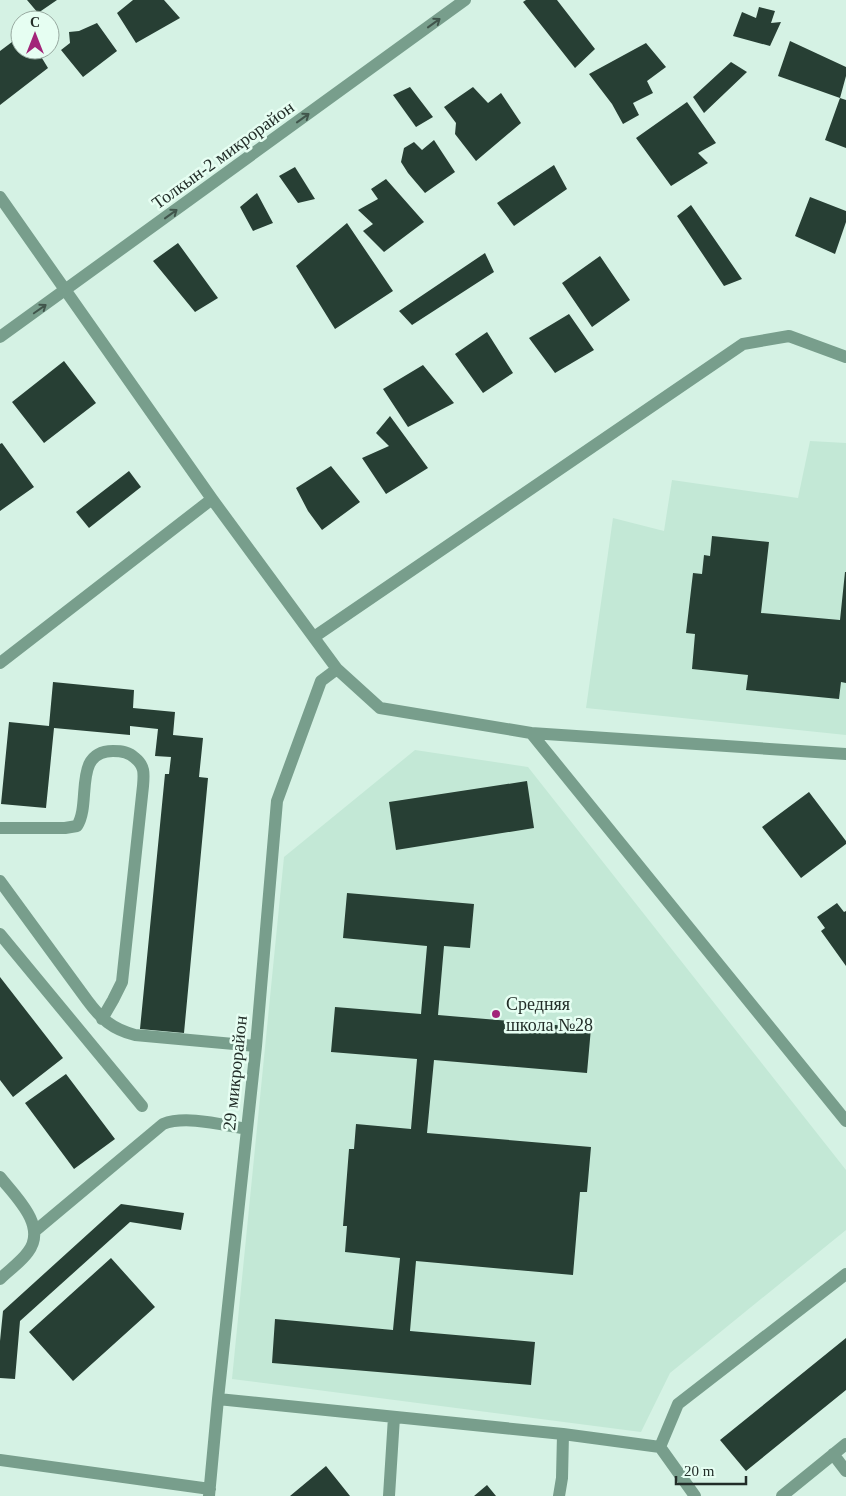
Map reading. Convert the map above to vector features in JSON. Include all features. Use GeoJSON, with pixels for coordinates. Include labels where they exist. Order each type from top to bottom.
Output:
{"type":"FeatureCollection","features":[{"type":"Feature","properties":{"kind":"street","name":"Толкын-2 микрорайон"},"geometry":{"type":"LineString","coordinates":[[0,337],[465,0]]}},
{"type":"Feature","properties":{"kind":"street"},"geometry":{"type":"LineString","coordinates":[[0,196],[212,499],[337,669],[380,708],[532,733],[846,754]]}},
{"type":"Feature","properties":{"kind":"street"},"geometry":{"type":"LineString","coordinates":[[314,637],[743,344],[790,336],[846,357]]}},
{"type":"Feature","properties":{"kind":"street"},"geometry":{"type":"LineString","coordinates":[[0,663],[212,499]]}},
{"type":"Feature","properties":{"kind":"street","name":"29 микрорайон"},"geometry":{"type":"LineString","coordinates":[[210,1492],[218,1399],[256,1046],[278,801],[321,681],[337,669]]}},
{"type":"Feature","properties":{"kind":"street"},"geometry":{"type":"LineString","coordinates":[[532,733],[846,1121]]}},
{"type":"Feature","properties":{"kind":"street"},"geometry":{"type":"LineString","coordinates":[[0,828],[72,828],[77,826],[82,815],[85,777],[92,760],[98,754],[107,751],[125,752],[140,762],[144,770],[143,786],[122,982],[102,1019]]}},
{"type":"Feature","properties":{"kind":"street"},"geometry":{"type":"LineString","coordinates":[[0,881],[86,1000],[102,1019],[121,1032],[135,1035],[256,1046]]}},
{"type":"Feature","properties":{"kind":"street"},"geometry":{"type":"LineString","coordinates":[[0,934],[142,1106]]}},
{"type":"Feature","properties":{"kind":"street"},"geometry":{"type":"LineString","coordinates":[[34,1231],[163,1124],[171,1121],[188,1120],[247,1128]]}},
{"type":"Feature","properties":{"kind":"street"},"geometry":{"type":"LineString","coordinates":[[0,1177],[28,1213],[33,1222],[34,1231],[33,1242],[29,1251],[0,1279]]}},
{"type":"Feature","properties":{"kind":"street"},"geometry":{"type":"LineString","coordinates":[[660,1447],[678,1404],[846,1274]]}},
{"type":"Feature","properties":{"kind":"street"},"geometry":{"type":"LineString","coordinates":[[218,1399],[563,1434],[660,1447],[695,1496]]}},
{"type":"Feature","properties":{"kind":"street"},"geometry":{"type":"LineString","coordinates":[[389,1496],[394,1416]]}},
{"type":"Feature","properties":{"kind":"street"},"geometry":{"type":"LineString","coordinates":[[559,1496],[562,1478],[563,1434]]}},
{"type":"Feature","properties":{"kind":"street"},"geometry":{"type":"LineString","coordinates":[[782,1496],[846,1444]]}},
{"type":"Feature","properties":{"kind":"street"},"geometry":{"type":"LineString","coordinates":[[833,1454],[846,1471]]}},
{"type":"Feature","properties":{"kind":"street"},"geometry":{"type":"LineString","coordinates":[[0,1460],[210,1492]]}},
{"type":"Feature","properties":{"kind":"shaded area"},"geometry":{"type":"Polygon","coordinates":[[[810,441],[846,443],[846,735],[586,708],[613,518],[664,531],[672,480],[798,498],[810,441]]]}},
{"type":"Feature","properties":{"kind":"shaded area","name":"Средняя школа №28"},"geometry":{"type":"Polygon","coordinates":[[[415,750],[528,767],[846,1170],[846,1230],[670,1373],[641,1432],[232,1379],[284,857],[415,750]]]}},
{"type":"Feature","properties":{"kind":"building"},"geometry":{"type":"Polygon","coordinates":[[[27,0],[57,0],[42,10],[35,10],[27,0]]]}},
{"type":"Feature","properties":{"kind":"building"},"geometry":{"type":"Polygon","coordinates":[[[133,0],[164,0],[180,18],[136,43],[117,13],[133,0]]]}},
{"type":"Feature","properties":{"kind":"building"},"geometry":{"type":"Polygon","coordinates":[[[526,0],[557,0],[595,49],[575,68],[523,2],[526,0]]]}},
{"type":"Feature","properties":{"kind":"building"},"geometry":{"type":"Polygon","coordinates":[[[759,7],[775,11],[771,23],[781,22],[770,46],[733,36],[742,12],[756,18],[759,7]]]}},
{"type":"Feature","properties":{"kind":"building"},"geometry":{"type":"Polygon","coordinates":[[[97,23],[117,51],[83,77],[61,50],[70,43],[69,32],[79,31],[97,23]]]}},
{"type":"Feature","properties":{"kind":"building"},"geometry":{"type":"Polygon","coordinates":[[[790,41],[846,67],[846,76],[840,98],[778,76],[790,41]]]}},
{"type":"Feature","properties":{"kind":"building"},"geometry":{"type":"Polygon","coordinates":[[[646,43],[666,67],[647,81],[653,93],[633,103],[639,115],[623,124],[612,104],[589,74],[646,43]]]}},
{"type":"Feature","properties":{"kind":"building"},"geometry":{"type":"Polygon","coordinates":[[[10,44],[10,60],[43,60],[48,68],[0,105],[0,51],[10,44]]]}},
{"type":"Feature","properties":{"kind":"building"},"geometry":{"type":"Polygon","coordinates":[[[731,62],[747,72],[704,113],[693,97],[731,62]]]}},
{"type":"Feature","properties":{"kind":"building"},"geometry":{"type":"Polygon","coordinates":[[[410,87],[433,117],[416,127],[393,95],[410,87]]]}},
{"type":"Feature","properties":{"kind":"building"},"geometry":{"type":"Polygon","coordinates":[[[473,87],[488,103],[501,93],[521,123],[476,161],[455,134],[456,123],[444,107],[473,87]]]}},
{"type":"Feature","properties":{"kind":"building"},"geometry":{"type":"Polygon","coordinates":[[[840,98],[846,100],[846,148],[825,140],[840,98]]]}},
{"type":"Feature","properties":{"kind":"building"},"geometry":{"type":"Polygon","coordinates":[[[687,102],[716,143],[698,153],[708,163],[671,186],[636,138],[687,102]]]}},
{"type":"Feature","properties":{"kind":"building"},"geometry":{"type":"Polygon","coordinates":[[[434,140],[455,172],[425,193],[401,162],[404,148],[414,142],[422,150],[434,140]]]}},
{"type":"Feature","properties":{"kind":"building"},"geometry":{"type":"Polygon","coordinates":[[[554,165],[567,189],[514,226],[497,203],[554,165]]]}},
{"type":"Feature","properties":{"kind":"building"},"geometry":{"type":"Polygon","coordinates":[[[295,167],[315,199],[298,203],[279,176],[295,167]]]}},
{"type":"Feature","properties":{"kind":"building"},"geometry":{"type":"Polygon","coordinates":[[[386,179],[424,222],[384,252],[363,231],[373,224],[358,210],[378,199],[371,189],[386,179]]]}},
{"type":"Feature","properties":{"kind":"building"},"geometry":{"type":"Polygon","coordinates":[[[257,193],[273,223],[253,231],[240,207],[257,193]]]}},
{"type":"Feature","properties":{"kind":"building"},"geometry":{"type":"Polygon","coordinates":[[[810,197],[846,211],[846,222],[835,254],[795,236],[810,197]]]}},
{"type":"Feature","properties":{"kind":"building"},"geometry":{"type":"Polygon","coordinates":[[[691,205],[742,279],[724,286],[677,216],[691,205]]]}},
{"type":"Feature","properties":{"kind":"building"},"geometry":{"type":"Polygon","coordinates":[[[347,223],[393,291],[335,329],[296,266],[347,223]]]}},
{"type":"Feature","properties":{"kind":"building"},"geometry":{"type":"Polygon","coordinates":[[[178,243],[218,298],[195,312],[153,261],[178,243]]]}},
{"type":"Feature","properties":{"kind":"building"},"geometry":{"type":"Polygon","coordinates":[[[485,253],[494,272],[412,325],[399,311],[485,253]]]}},
{"type":"Feature","properties":{"kind":"building"},"geometry":{"type":"Polygon","coordinates":[[[600,256],[630,300],[592,327],[562,283],[600,256]]]}},
{"type":"Feature","properties":{"kind":"building"},"geometry":{"type":"Polygon","coordinates":[[[569,314],[594,350],[555,373],[529,338],[569,314]]]}},
{"type":"Feature","properties":{"kind":"building"},"geometry":{"type":"Polygon","coordinates":[[[487,332],[513,373],[483,393],[455,354],[487,332]]]}},
{"type":"Feature","properties":{"kind":"building"},"geometry":{"type":"Polygon","coordinates":[[[64,361],[96,403],[44,443],[12,402],[64,361]]]}},
{"type":"Feature","properties":{"kind":"building"},"geometry":{"type":"Polygon","coordinates":[[[423,365],[454,403],[408,427],[383,389],[423,365]]]}},
{"type":"Feature","properties":{"kind":"building"},"geometry":{"type":"Polygon","coordinates":[[[390,416],[428,468],[386,494],[362,458],[389,446],[376,433],[390,416]]]}},
{"type":"Feature","properties":{"kind":"building"},"geometry":{"type":"Polygon","coordinates":[[[2,443],[34,487],[0,511],[0,444],[2,443]]]}},
{"type":"Feature","properties":{"kind":"building"},"geometry":{"type":"Polygon","coordinates":[[[331,466],[360,502],[322,530],[308,511],[296,488],[331,466]]]}},
{"type":"Feature","properties":{"kind":"building"},"geometry":{"type":"Polygon","coordinates":[[[129,471],[141,487],[89,528],[76,512],[129,471]]]}},
{"type":"Feature","properties":{"kind":"building"},"geometry":{"type":"Polygon","coordinates":[[[712,536],[769,542],[761,613],[840,620],[846,572],[846,683],[841,682],[839,699],[746,690],[748,675],[692,669],[695,634],[686,633],[693,573],[702,574],[704,555],[710,556],[712,536]]]}},
{"type":"Feature","properties":{"kind":"building"},"geometry":{"type":"Polygon","coordinates":[[[53,682],[134,690],[133,708],[175,712],[173,735],[203,738],[199,777],[208,778],[184,1033],[140,1029],[165,774],[169,774],[171,757],[155,756],[158,729],[130,726],[130,735],[54,728],[46,808],[1,804],[9,722],[49,726],[53,682]]]}},
{"type":"Feature","properties":{"kind":"building"},"geometry":{"type":"Polygon","coordinates":[[[527,781],[534,828],[396,850],[389,802],[527,781]]]}},
{"type":"Feature","properties":{"kind":"building"},"geometry":{"type":"Polygon","coordinates":[[[809,792],[846,841],[846,844],[801,878],[762,827],[809,792]]]}},
{"type":"Feature","properties":{"kind":"building"},"geometry":{"type":"Polygon","coordinates":[[[347,893],[474,904],[470,948],[444,946],[438,1015],[591,1028],[587,1073],[434,1060],[427,1133],[591,1147],[587,1192],[580,1192],[573,1275],[416,1261],[410,1331],[535,1342],[531,1385],[272,1363],[275,1319],[393,1330],[400,1258],[345,1252],[347,1226],[343,1226],[349,1149],[354,1149],[356,1124],[411,1129],[417,1059],[331,1052],[335,1007],[421,1014],[427,946],[343,938],[347,893]]]}},
{"type":"Feature","properties":{"kind":"building"},"geometry":{"type":"Polygon","coordinates":[[[837,903],[844,912],[846,911],[846,966],[821,931],[825,928],[817,917],[837,903]]]}},
{"type":"Feature","properties":{"kind":"building"},"geometry":{"type":"Polygon","coordinates":[[[0,977],[63,1058],[13,1097],[0,1080],[0,977]]]}},
{"type":"Feature","properties":{"kind":"building"},"geometry":{"type":"Polygon","coordinates":[[[66,1074],[115,1139],[74,1169],[25,1103],[66,1074]]]}},
{"type":"Feature","properties":{"kind":"building"},"geometry":{"type":"Polygon","coordinates":[[[121,1204],[184,1213],[181,1230],[130,1222],[20,1321],[15,1379],[0,1378],[0,1341],[3,1311],[121,1204]]]}},
{"type":"Feature","properties":{"kind":"building"},"geometry":{"type":"Polygon","coordinates":[[[111,1258],[155,1307],[73,1381],[29,1332],[111,1258]]]}},
{"type":"Feature","properties":{"kind":"building"},"geometry":{"type":"Polygon","coordinates":[[[846,1338],[846,1390],[746,1471],[720,1440],[846,1338]]]}},
{"type":"Feature","properties":{"kind":"building"},"geometry":{"type":"Polygon","coordinates":[[[326,1466],[350,1496],[290,1496],[326,1466]]]}},
{"type":"Feature","properties":{"kind":"building"},"geometry":{"type":"Polygon","coordinates":[[[487,1485],[496,1496],[474,1496],[487,1485]]]}},
{"type":"Feature","properties":{"kind":"place","name":"Средняя школа №28"},"geometry":{"type":"Point","coordinates":[496,1014]}}]}
